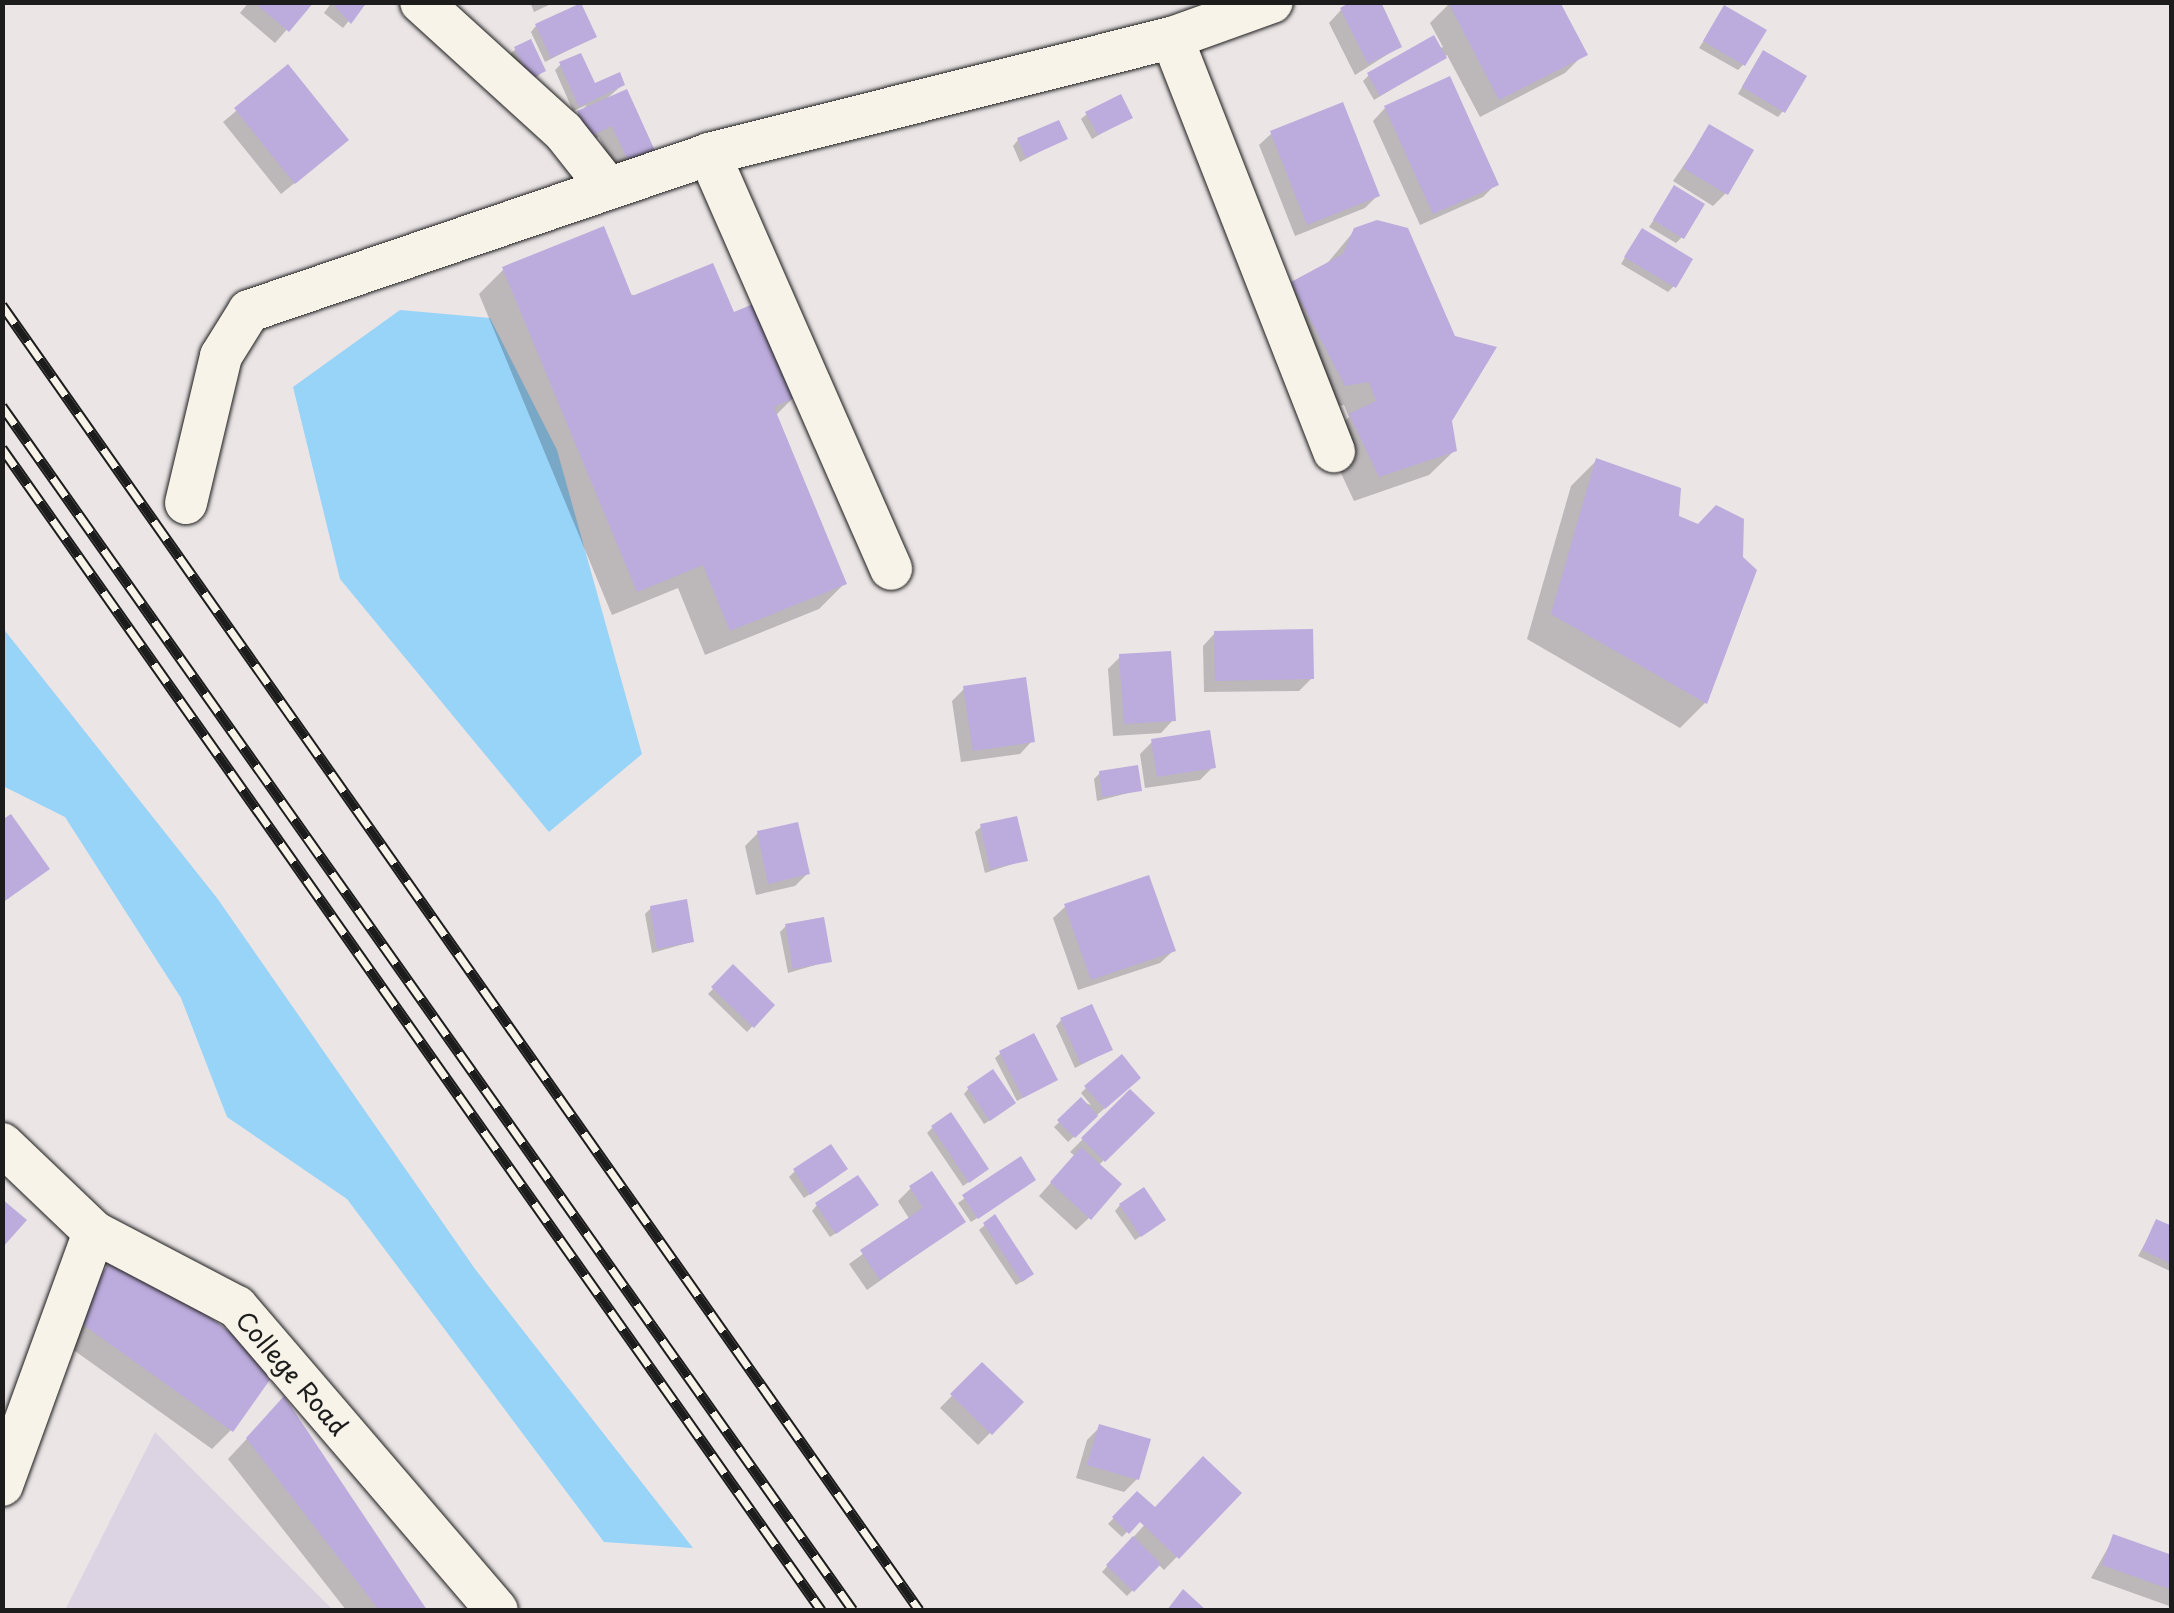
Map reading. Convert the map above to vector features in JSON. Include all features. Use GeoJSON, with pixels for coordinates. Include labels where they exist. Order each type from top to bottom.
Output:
{"type":"FeatureCollection","features":[{"type":"Feature","properties":{"kind":"street"},"geometry":{"type":"LineString","coordinates":[[421,2],[563,131],[608,188]]}},
{"type":"Feature","properties":{"kind":"street"},"geometry":{"type":"LineString","coordinates":[[186,503],[222,356],[249,311],[709,154],[1172,38],[1272,2]]}},
{"type":"Feature","properties":{"kind":"street"},"geometry":{"type":"LineString","coordinates":[[1172,38],[1334,452]]}},
{"type":"Feature","properties":{"kind":"street"},"geometry":{"type":"LineString","coordinates":[[709,154],[891,570]]}},
{"type":"Feature","properties":{"kind":"street","name":"College Road"},"geometry":{"type":"LineString","coordinates":[[2,1144],[94,1232],[236,1306],[497,1610]]}},
{"type":"Feature","properties":{"kind":"street"},"geometry":{"type":"LineString","coordinates":[[2,1485],[94,1232]]}},
{"type":"Feature","properties":{"kind":"shaded area"},"geometry":{"type":"Polygon","coordinates":[[[155,1432],[333,1610],[65,1610],[155,1432]]]}},
{"type":"Feature","properties":{"kind":"water"},"geometry":{"type":"Polygon","coordinates":[[[400,310],[490,318],[557,450],[642,754],[549,832],[340,579],[293,387],[400,310]]]}},
{"type":"Feature","properties":{"kind":"water"},"geometry":{"type":"Polygon","coordinates":[[[2,627],[217,898],[475,1269],[693,1548],[604,1542],[347,1199],[227,1117],[181,998],[65,817],[3,786],[2,627]]]}},
{"type":"Feature","properties":{"kind":"building"},"geometry":{"type":"Polygon","coordinates":[[[254,2],[314,2],[289,32],[254,2]]]}},
{"type":"Feature","properties":{"kind":"building"},"geometry":{"type":"Polygon","coordinates":[[[331,2],[367,2],[351,24],[331,2]]]}},
{"type":"Feature","properties":{"kind":"building"},"geometry":{"type":"Polygon","coordinates":[[[1351,2],[1381,2],[1402,47],[1368,64],[1340,8],[1351,2]]]}},
{"type":"Feature","properties":{"kind":"building"},"geometry":{"type":"Polygon","coordinates":[[[1448,2],[1560,2],[1588,55],[1499,100],[1448,2]]]}},
{"type":"Feature","properties":{"kind":"building"},"geometry":{"type":"Polygon","coordinates":[[[581,3],[597,37],[551,58],[535,24],[581,3]]]}},
{"type":"Feature","properties":{"kind":"building"},"geometry":{"type":"Polygon","coordinates":[[[1724,5],[1767,30],[1745,66],[1703,41],[1724,5]]]}},
{"type":"Feature","properties":{"kind":"building"},"geometry":{"type":"Polygon","coordinates":[[[1434,35],[1447,58],[1380,96],[1367,73],[1434,35]]]}},
{"type":"Feature","properties":{"kind":"building"},"geometry":{"type":"Polygon","coordinates":[[[531,39],[546,71],[530,79],[514,47],[531,39]]]}},
{"type":"Feature","properties":{"kind":"building"},"geometry":{"type":"Polygon","coordinates":[[[1763,50],[1807,76],[1785,113],[1742,87],[1763,50]]]}},
{"type":"Feature","properties":{"kind":"building"},"geometry":{"type":"Polygon","coordinates":[[[581,53],[595,83],[620,72],[625,85],[579,107],[559,62],[581,53]]]}},
{"type":"Feature","properties":{"kind":"building"},"geometry":{"type":"Polygon","coordinates":[[[288,64],[349,140],[295,184],[234,108],[288,64]]]}},
{"type":"Feature","properties":{"kind":"building"},"geometry":{"type":"Polygon","coordinates":[[[1450,76],[1499,185],[1433,214],[1384,106],[1450,76]]]}},
{"type":"Feature","properties":{"kind":"building"},"geometry":{"type":"Polygon","coordinates":[[[627,89],[656,153],[630,165],[612,126],[589,137],[577,111],[627,89]]]}},
{"type":"Feature","properties":{"kind":"building"},"geometry":{"type":"Polygon","coordinates":[[[1121,94],[1133,118],[1098,135],[1085,112],[1121,94]]]}},
{"type":"Feature","properties":{"kind":"building"},"geometry":{"type":"Polygon","coordinates":[[[1343,102],[1380,196],[1307,225],[1270,131],[1343,102]]]}},
{"type":"Feature","properties":{"kind":"building"},"geometry":{"type":"Polygon","coordinates":[[[1059,120],[1068,139],[1026,158],[1017,138],[1059,120]]]}},
{"type":"Feature","properties":{"kind":"building"},"geometry":{"type":"Polygon","coordinates":[[[1709,124],[1754,150],[1728,195],[1683,168],[1709,124]]]}},
{"type":"Feature","properties":{"kind":"building"},"geometry":{"type":"Polygon","coordinates":[[[1674,185],[1705,204],[1684,239],[1653,220],[1674,185]]]}},
{"type":"Feature","properties":{"kind":"building"},"geometry":{"type":"Polygon","coordinates":[[[1377,220],[1408,228],[1455,336],[1497,347],[1452,421],[1457,451],[1379,477],[1349,414],[1376,401],[1369,382],[1345,386],[1291,282],[1343,254],[1354,228],[1377,220]]]}},
{"type":"Feature","properties":{"kind":"building"},"geometry":{"type":"Polygon","coordinates":[[[604,226],[632,296],[713,263],[734,312],[758,302],[797,397],[774,407],[847,584],[730,631],[703,565],[637,592],[502,267],[604,226]]]}},
{"type":"Feature","properties":{"kind":"building"},"geometry":{"type":"Polygon","coordinates":[[[1642,228],[1693,259],[1676,288],[1624,257],[1642,228]]]}},
{"type":"Feature","properties":{"kind":"building"},"geometry":{"type":"Polygon","coordinates":[[[1596,458],[1681,488],[1679,516],[1698,524],[1716,505],[1744,519],[1743,557],[1757,570],[1707,704],[1551,614],[1596,458]]]}},
{"type":"Feature","properties":{"kind":"building"},"geometry":{"type":"Polygon","coordinates":[[[1313,629],[1314,679],[1215,681],[1214,631],[1313,629]]]}},
{"type":"Feature","properties":{"kind":"building"},"geometry":{"type":"Polygon","coordinates":[[[1171,651],[1176,721],[1124,724],[1119,654],[1171,651]]]}},
{"type":"Feature","properties":{"kind":"building"},"geometry":{"type":"Polygon","coordinates":[[[1026,677],[1035,742],[973,751],[963,686],[1026,677]]]}},
{"type":"Feature","properties":{"kind":"building"},"geometry":{"type":"Polygon","coordinates":[[[1210,730],[1216,768],[1157,777],[1151,739],[1210,730]]]}},
{"type":"Feature","properties":{"kind":"building"},"geometry":{"type":"Polygon","coordinates":[[[1138,765],[1142,791],[1102,797],[1099,771],[1138,765]]]}},
{"type":"Feature","properties":{"kind":"building"},"geometry":{"type":"Polygon","coordinates":[[[11,814],[50,869],[2,903],[2,820],[11,814]]]}},
{"type":"Feature","properties":{"kind":"building"},"geometry":{"type":"Polygon","coordinates":[[[1017,816],[1028,861],[990,869],[980,824],[1017,816]]]}},
{"type":"Feature","properties":{"kind":"building"},"geometry":{"type":"Polygon","coordinates":[[[798,822],[810,874],[768,884],[757,831],[798,822]]]}},
{"type":"Feature","properties":{"kind":"building"},"geometry":{"type":"Polygon","coordinates":[[[1149,875],[1176,951],[1091,980],[1064,904],[1149,875]]]}},
{"type":"Feature","properties":{"kind":"building"},"geometry":{"type":"Polygon","coordinates":[[[687,899],[694,942],[657,949],[650,906],[687,899]]]}},
{"type":"Feature","properties":{"kind":"building"},"geometry":{"type":"Polygon","coordinates":[[[824,917],[832,962],[793,969],[785,924],[824,917]]]}},
{"type":"Feature","properties":{"kind":"building"},"geometry":{"type":"Polygon","coordinates":[[[733,964],[775,1005],[754,1028],[711,987],[733,964]]]}},
{"type":"Feature","properties":{"kind":"building"},"geometry":{"type":"Polygon","coordinates":[[[1092,1004],[1113,1050],[1081,1064],[1060,1018],[1092,1004]]]}},
{"type":"Feature","properties":{"kind":"building"},"geometry":{"type":"Polygon","coordinates":[[[1034,1033],[1058,1080],[1023,1098],[999,1051],[1034,1033]]]}},
{"type":"Feature","properties":{"kind":"building"},"geometry":{"type":"Polygon","coordinates":[[[1122,1054],[1141,1078],[1105,1109],[1084,1086],[1122,1054]]]}},
{"type":"Feature","properties":{"kind":"building"},"geometry":{"type":"Polygon","coordinates":[[[993,1069],[1016,1103],[990,1121],[967,1087],[993,1069]]]}},
{"type":"Feature","properties":{"kind":"building"},"geometry":{"type":"Polygon","coordinates":[[[1130,1089],[1155,1113],[1105,1162],[1081,1138],[1130,1089]]]}},
{"type":"Feature","properties":{"kind":"building"},"geometry":{"type":"Polygon","coordinates":[[[1081,1097],[1098,1116],[1075,1138],[1057,1120],[1081,1097]]]}},
{"type":"Feature","properties":{"kind":"building"},"geometry":{"type":"Polygon","coordinates":[[[951,1112],[989,1169],[969,1183],[931,1126],[951,1112]]]}},
{"type":"Feature","properties":{"kind":"building"},"geometry":{"type":"Polygon","coordinates":[[[831,1144],[848,1169],[810,1195],[793,1169],[831,1144]]]}},
{"type":"Feature","properties":{"kind":"building"},"geometry":{"type":"Polygon","coordinates":[[[1081,1147],[1122,1184],[1091,1220],[1050,1182],[1081,1147]]]}},
{"type":"Feature","properties":{"kind":"building"},"geometry":{"type":"Polygon","coordinates":[[[1021,1156],[1036,1180],[978,1219],[962,1195],[1021,1156]]]}},
{"type":"Feature","properties":{"kind":"building"},"geometry":{"type":"Polygon","coordinates":[[[932,1171],[966,1222],[880,1280],[860,1250],[923,1208],[909,1186],[932,1171]]]}},
{"type":"Feature","properties":{"kind":"building"},"geometry":{"type":"Polygon","coordinates":[[[858,1175],[879,1205],[836,1234],[815,1203],[858,1175]]]}},
{"type":"Feature","properties":{"kind":"building"},"geometry":{"type":"Polygon","coordinates":[[[1144,1187],[1166,1220],[1141,1237],[1119,1204],[1144,1187]]]}},
{"type":"Feature","properties":{"kind":"building"},"geometry":{"type":"Polygon","coordinates":[[[2,1199],[27,1220],[2,1248],[2,1199]]]}},
{"type":"Feature","properties":{"kind":"building"},"geometry":{"type":"Polygon","coordinates":[[[995,1214],[1034,1274],[1022,1282],[983,1223],[995,1214]]]}},
{"type":"Feature","properties":{"kind":"building"},"geometry":{"type":"Polygon","coordinates":[[[2156,1219],[2172,1226],[2172,1264],[2142,1250],[2156,1219]]]}},
{"type":"Feature","properties":{"kind":"building"},"geometry":{"type":"Polygon","coordinates":[[[118,1251],[279,1367],[233,1432],[71,1316],[118,1251]]]}},
{"type":"Feature","properties":{"kind":"building"},"geometry":{"type":"Polygon","coordinates":[[[982,1362],[1024,1402],[992,1435],[950,1394],[982,1362]]]}},
{"type":"Feature","properties":{"kind":"building"},"geometry":{"type":"Polygon","coordinates":[[[284,1396],[427,1610],[379,1610],[246,1438],[284,1396]]]}},
{"type":"Feature","properties":{"kind":"building"},"geometry":{"type":"Polygon","coordinates":[[[1099,1424],[1151,1439],[1139,1480],[1087,1465],[1099,1424]]]}},
{"type":"Feature","properties":{"kind":"building"},"geometry":{"type":"Polygon","coordinates":[[[1203,1456],[1242,1493],[1179,1559],[1140,1522],[1129,1534],[1112,1517],[1137,1491],[1155,1507],[1203,1456]]]}},
{"type":"Feature","properties":{"kind":"building"},"geometry":{"type":"Polygon","coordinates":[[[2113,1534],[2172,1555],[2172,1590],[2102,1565],[2113,1534]]]}},
{"type":"Feature","properties":{"kind":"building"},"geometry":{"type":"Polygon","coordinates":[[[1133,1536],[1161,1564],[1134,1592],[1106,1565],[1133,1536]]]}},
{"type":"Feature","properties":{"kind":"building"},"geometry":{"type":"Polygon","coordinates":[[[1183,1589],[1206,1610],[1167,1610],[1183,1589]]]}},
{"type":"Feature","properties":{"kind":"railway"},"geometry":{"type":"LineString","coordinates":[[2,305],[919,1610]]}},
{"type":"Feature","properties":{"kind":"railway"},"geometry":{"type":"LineString","coordinates":[[2,406],[853,1610]]}},
{"type":"Feature","properties":{"kind":"railway"},"geometry":{"type":"LineString","coordinates":[[2,448],[821,1610]]}}]}
